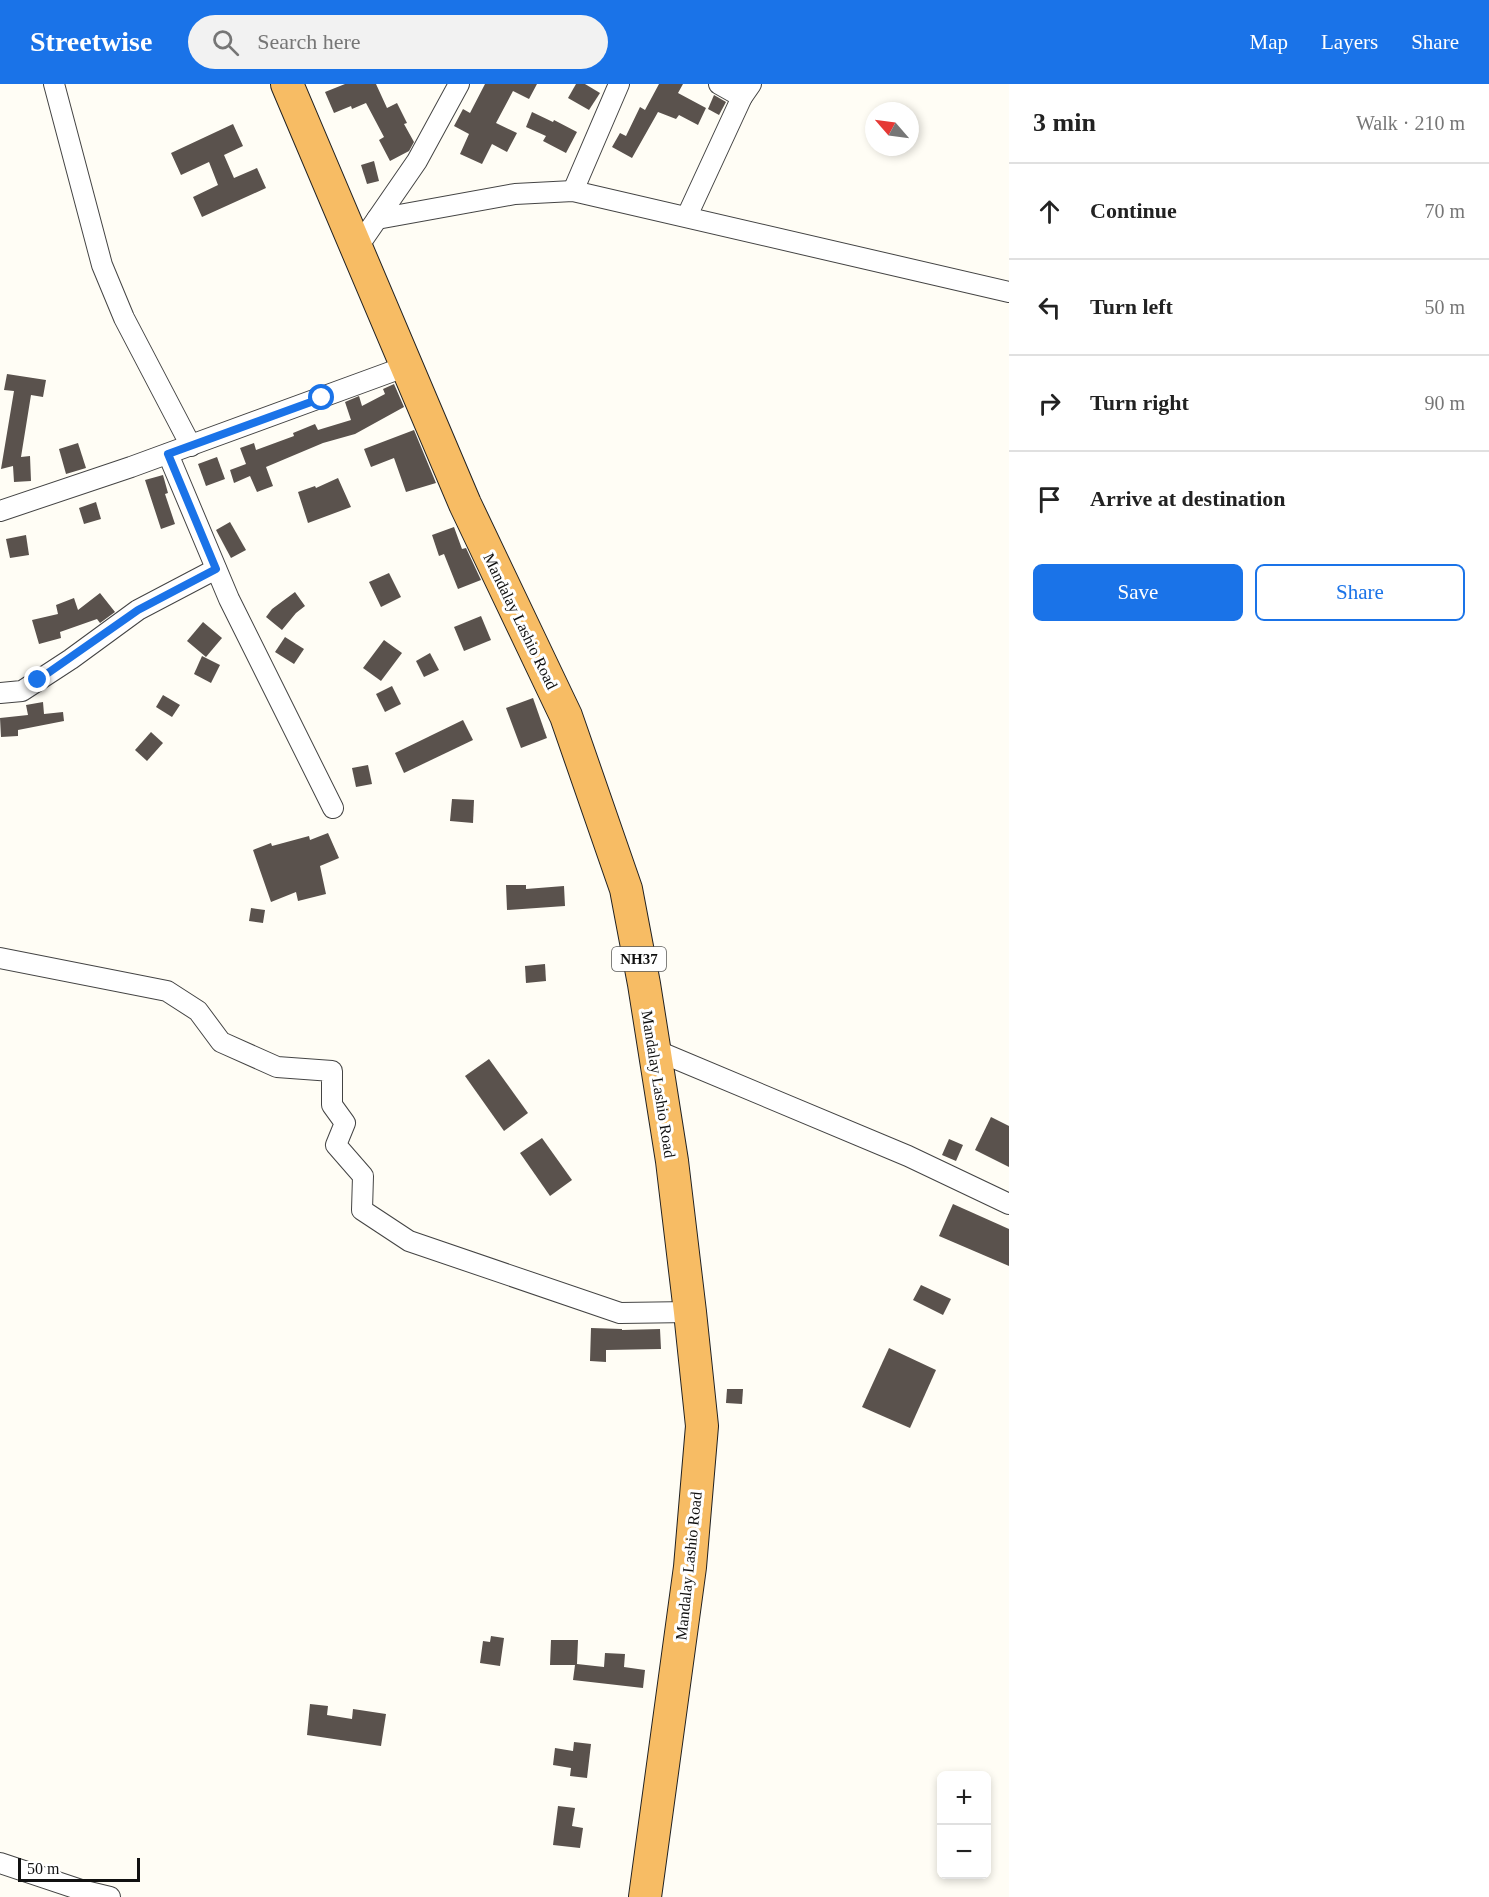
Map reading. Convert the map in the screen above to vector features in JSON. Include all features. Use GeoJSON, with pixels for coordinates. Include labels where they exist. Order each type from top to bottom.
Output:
{"type":"FeatureCollection","features":[{"type":"Feature","properties":{"kind":"highway","name":"Mandalay Lashio Road"},"geometry":{"type":"LineString","coordinates":[[287,84],[465,504],[566,716],[626,889],[672,1161],[702,1426],[690,1568],[645,1897]]}},
{"type":"Feature","properties":{"kind":"street"},"geometry":{"type":"LineString","coordinates":[[54,84],[102,266],[124,318],[191,446]]}},
{"type":"Feature","properties":{"kind":"street"},"geometry":{"type":"LineString","coordinates":[[357,248],[417,161],[459,84]]}},
{"type":"Feature","properties":{"kind":"street"},"geometry":{"type":"LineString","coordinates":[[573,191],[619,84]]}},
{"type":"Feature","properties":{"kind":"street"},"geometry":{"type":"LineString","coordinates":[[687,216],[746,90],[719,84]]}},
{"type":"Feature","properties":{"kind":"street"},"geometry":{"type":"LineString","coordinates":[[377,219],[515,194],[573,191],[1009,292]]}},
{"type":"Feature","properties":{"kind":"street"},"geometry":{"type":"LineString","coordinates":[[0,511],[191,446],[407,366]]}},
{"type":"Feature","properties":{"kind":"street"},"geometry":{"type":"LineString","coordinates":[[168,454],[229,599],[333,808]]}},
{"type":"Feature","properties":{"kind":"street"},"geometry":{"type":"LineString","coordinates":[[0,693],[22,690],[71,659],[138,610],[216,569]]}},
{"type":"Feature","properties":{"kind":"street"},"geometry":{"type":"LineString","coordinates":[[0,958],[168,991],[198,1011],[221,1042],[277,1067],[332,1071],[332,1105],[345,1123],[336,1145],[363,1176],[362,1210],[409,1241],[620,1312],[690,1312]]}},
{"type":"Feature","properties":{"kind":"street"},"geometry":{"type":"LineString","coordinates":[[655,1050],[908,1156],[1009,1204]]}},
{"type":"Feature","properties":{"kind":"street"},"geometry":{"type":"LineString","coordinates":[[0,1863],[81,1890],[110,1897]]}},
{"type":"Feature","properties":{"kind":"building"},"geometry":{"type":"Polygon","coordinates":[[[345,84],[376,84],[387,108],[397,103],[407,123],[404,124],[414,142],[409,151],[390,161],[379,140],[384,137],[366,103],[334,113],[325,92],[345,84]]]}},
{"type":"Feature","properties":{"kind":"building"},"geometry":{"type":"Polygon","coordinates":[[[485,84],[537,84],[529,99],[513,91],[496,123],[517,133],[507,152],[492,144],[482,164],[460,154],[469,134],[454,126],[463,109],[470,113],[485,84]]]}},
{"type":"Feature","properties":{"kind":"building"},"geometry":{"type":"Polygon","coordinates":[[[576,84],[585,84],[600,93],[589,110],[568,98],[576,84]]]}},
{"type":"Feature","properties":{"kind":"building"},"geometry":{"type":"Polygon","coordinates":[[[659,84],[683,84],[678,93],[706,108],[698,125],[679,115],[676,119],[658,112],[632,158],[612,147],[620,133],[626,136],[640,107],[645,110],[659,84]]]}},
{"type":"Feature","properties":{"kind":"building"},"geometry":{"type":"Polygon","coordinates":[[[714,95],[726,102],[719,115],[708,109],[714,95]]]}},
{"type":"Feature","properties":{"kind":"building"},"geometry":{"type":"Polygon","coordinates":[[[532,112],[577,132],[566,153],[543,141],[546,136],[526,127],[532,112]]]}},
{"type":"Feature","properties":{"kind":"building"},"geometry":{"type":"Polygon","coordinates":[[[233,124],[243,146],[224,155],[234,178],[257,168],[266,188],[202,217],[193,197],[218,185],[209,162],[181,175],[171,153],[233,124]]]}},
{"type":"Feature","properties":{"kind":"building"},"geometry":{"type":"Polygon","coordinates":[[[374,161],[379,181],[367,184],[361,165],[374,161]]]}},
{"type":"Feature","properties":{"kind":"building"},"geometry":{"type":"Polygon","coordinates":[[[7,374],[46,380],[43,397],[31,395],[21,457],[30,456],[31,481],[14,482],[13,466],[1,469],[14,391],[4,390],[7,374]]]}},
{"type":"Feature","properties":{"kind":"building"},"geometry":{"type":"Polygon","coordinates":[[[394,384],[404,407],[355,434],[323,443],[266,467],[273,486],[257,492],[250,476],[234,483],[230,470],[246,464],[240,448],[254,443],[256,450],[294,436],[293,433],[315,424],[318,430],[351,420],[345,402],[359,396],[362,406],[385,394],[383,389],[394,384]]]}},
{"type":"Feature","properties":{"kind":"building"},"geometry":{"type":"Polygon","coordinates":[[[414,430],[436,483],[406,492],[394,458],[371,467],[364,449],[414,430]]]}},
{"type":"Feature","properties":{"kind":"building"},"geometry":{"type":"Polygon","coordinates":[[[78,443],[86,468],[66,474],[59,449],[78,443]]]}},
{"type":"Feature","properties":{"kind":"building"},"geometry":{"type":"Polygon","coordinates":[[[217,457],[225,479],[206,486],[198,464],[217,457]]]}},
{"type":"Feature","properties":{"kind":"building"},"geometry":{"type":"Polygon","coordinates":[[[163,475],[168,493],[165,494],[175,524],[161,529],[145,480],[163,475]]]}},
{"type":"Feature","properties":{"kind":"building"},"geometry":{"type":"Polygon","coordinates":[[[338,478],[351,507],[308,523],[298,492],[315,486],[316,488],[338,478]]]}},
{"type":"Feature","properties":{"kind":"building"},"geometry":{"type":"Polygon","coordinates":[[[96,502],[101,519],[84,524],[79,508],[96,502]]]}},
{"type":"Feature","properties":{"kind":"building"},"geometry":{"type":"Polygon","coordinates":[[[230,522],[246,550],[231,558],[216,530],[230,522]]]}},
{"type":"Feature","properties":{"kind":"building"},"geometry":{"type":"Polygon","coordinates":[[[454,527],[462,549],[466,548],[481,580],[458,589],[444,554],[439,556],[432,535],[454,527]]]}},
{"type":"Feature","properties":{"kind":"building"},"geometry":{"type":"Polygon","coordinates":[[[26,535],[29,555],[10,558],[6,539],[26,535]]]}},
{"type":"Feature","properties":{"kind":"building"},"geometry":{"type":"Polygon","coordinates":[[[389,573],[401,597],[381,607],[369,582],[389,573]]]}},
{"type":"Feature","properties":{"kind":"building"},"geometry":{"type":"Polygon","coordinates":[[[295,592],[305,606],[282,630],[266,617],[272,609],[295,592]]]}},
{"type":"Feature","properties":{"kind":"building"},"geometry":{"type":"Polygon","coordinates":[[[100,593],[115,612],[100,623],[97,619],[60,632],[61,638],[39,644],[32,620],[58,614],[56,605],[74,598],[78,610],[100,593]]]}},
{"type":"Feature","properties":{"kind":"building"},"geometry":{"type":"Polygon","coordinates":[[[481,616],[491,640],[464,651],[454,627],[481,616]]]}},
{"type":"Feature","properties":{"kind":"building"},"geometry":{"type":"Polygon","coordinates":[[[203,622],[222,638],[206,657],[187,641],[203,622]]]}},
{"type":"Feature","properties":{"kind":"building"},"geometry":{"type":"Polygon","coordinates":[[[285,637],[304,649],[294,664],[275,652],[285,637]]]}},
{"type":"Feature","properties":{"kind":"building"},"geometry":{"type":"Polygon","coordinates":[[[384,640],[402,653],[381,681],[363,668],[384,640]]]}},
{"type":"Feature","properties":{"kind":"building"},"geometry":{"type":"Polygon","coordinates":[[[430,653],[439,670],[424,677],[416,661],[430,653]]]}},
{"type":"Feature","properties":{"kind":"building"},"geometry":{"type":"Polygon","coordinates":[[[202,656],[220,665],[211,683],[194,674],[202,656]]]}},
{"type":"Feature","properties":{"kind":"building"},"geometry":{"type":"Polygon","coordinates":[[[392,686],[401,704],[385,712],[376,694],[392,686]]]}},
{"type":"Feature","properties":{"kind":"building"},"geometry":{"type":"Polygon","coordinates":[[[163,695],[180,705],[172,717],[156,707],[163,695]]]}},
{"type":"Feature","properties":{"kind":"building"},"geometry":{"type":"Polygon","coordinates":[[[533,698],[547,738],[521,748],[506,708],[533,698]]]}},
{"type":"Feature","properties":{"kind":"building"},"geometry":{"type":"Polygon","coordinates":[[[43,702],[44,714],[63,712],[64,721],[18,730],[18,736],[1,737],[0,718],[28,715],[26,705],[43,702]]]}},
{"type":"Feature","properties":{"kind":"building"},"geometry":{"type":"Polygon","coordinates":[[[463,720],[473,740],[404,773],[395,753],[463,720]]]}},
{"type":"Feature","properties":{"kind":"building"},"geometry":{"type":"Polygon","coordinates":[[[151,732],[163,743],[147,761],[135,750],[151,732]]]}},
{"type":"Feature","properties":{"kind":"building"},"geometry":{"type":"Polygon","coordinates":[[[368,765],[372,784],[356,787],[352,768],[368,765]]]}},
{"type":"Feature","properties":{"kind":"building"},"geometry":{"type":"Polygon","coordinates":[[[452,799],[474,800],[473,823],[450,821],[452,799]]]}},
{"type":"Feature","properties":{"kind":"building"},"geometry":{"type":"Polygon","coordinates":[[[328,833],[339,858],[320,866],[326,894],[298,901],[296,892],[271,902],[253,850],[271,843],[272,846],[309,836],[310,840],[328,833]]]}},
{"type":"Feature","properties":{"kind":"building"},"geometry":{"type":"Polygon","coordinates":[[[506,885],[526,885],[526,889],[564,886],[565,906],[507,910],[506,885]]]}},
{"type":"Feature","properties":{"kind":"building"},"geometry":{"type":"Polygon","coordinates":[[[251,908],[265,910],[263,923],[249,921],[251,908]]]}},
{"type":"Feature","properties":{"kind":"building"},"geometry":{"type":"Polygon","coordinates":[[[545,964],[546,981],[526,983],[525,966],[545,964]]]}},
{"type":"Feature","properties":{"kind":"building"},"geometry":{"type":"Polygon","coordinates":[[[489,1059],[528,1113],[504,1131],[465,1076],[489,1059]]]}},
{"type":"Feature","properties":{"kind":"building"},"geometry":{"type":"Polygon","coordinates":[[[991,1117],[1009,1126],[1009,1167],[975,1150],[991,1117]]]}},
{"type":"Feature","properties":{"kind":"building"},"geometry":{"type":"Polygon","coordinates":[[[542,1138],[572,1180],[550,1196],[520,1153],[542,1138]]]}},
{"type":"Feature","properties":{"kind":"building"},"geometry":{"type":"Polygon","coordinates":[[[949,1139],[963,1145],[956,1161],[942,1155],[949,1139]]]}},
{"type":"Feature","properties":{"kind":"building"},"geometry":{"type":"Polygon","coordinates":[[[953,1204],[1009,1229],[1009,1266],[939,1236],[953,1204]]]}},
{"type":"Feature","properties":{"kind":"building"},"geometry":{"type":"Polygon","coordinates":[[[921,1285],[951,1299],[943,1315],[913,1300],[921,1285]]]}},
{"type":"Feature","properties":{"kind":"building"},"geometry":{"type":"Polygon","coordinates":[[[591,1328],[660,1329],[661,1349],[606,1350],[606,1362],[590,1361],[591,1328]]]}},
{"type":"Feature","properties":{"kind":"building"},"geometry":{"type":"Polygon","coordinates":[[[889,1348],[936,1370],[910,1428],[862,1407],[889,1348]]]}},
{"type":"Feature","properties":{"kind":"building"},"geometry":{"type":"Polygon","coordinates":[[[727,1389],[743,1389],[742,1404],[726,1403],[727,1389]]]}},
{"type":"Feature","properties":{"kind":"building"},"geometry":{"type":"Polygon","coordinates":[[[491,1636],[504,1638],[500,1666],[480,1663],[483,1641],[490,1642],[491,1636]]]}},
{"type":"Feature","properties":{"kind":"building"},"geometry":{"type":"Polygon","coordinates":[[[551,1640],[578,1640],[577,1664],[604,1667],[605,1653],[625,1654],[624,1667],[645,1670],[643,1688],[573,1680],[575,1665],[550,1665],[551,1640]]]}},
{"type":"Feature","properties":{"kind":"building"},"geometry":{"type":"Polygon","coordinates":[[[310,1704],[328,1706],[327,1715],[352,1719],[353,1709],[386,1714],[381,1746],[307,1735],[310,1704]]]}},
{"type":"Feature","properties":{"kind":"building"},"geometry":{"type":"Polygon","coordinates":[[[574,1742],[591,1744],[587,1778],[570,1776],[571,1768],[553,1765],[555,1748],[573,1751],[574,1742]]]}},
{"type":"Feature","properties":{"kind":"building"},"geometry":{"type":"Polygon","coordinates":[[[558,1806],[575,1808],[572,1826],[583,1828],[580,1848],[553,1845],[558,1806]]]}},
{"type":"Feature","properties":{"kind":"route"},"geometry":{"type":"LineString","coordinates":[[38,680],[138,610],[216,569],[168,454],[322,398]]}}]}
